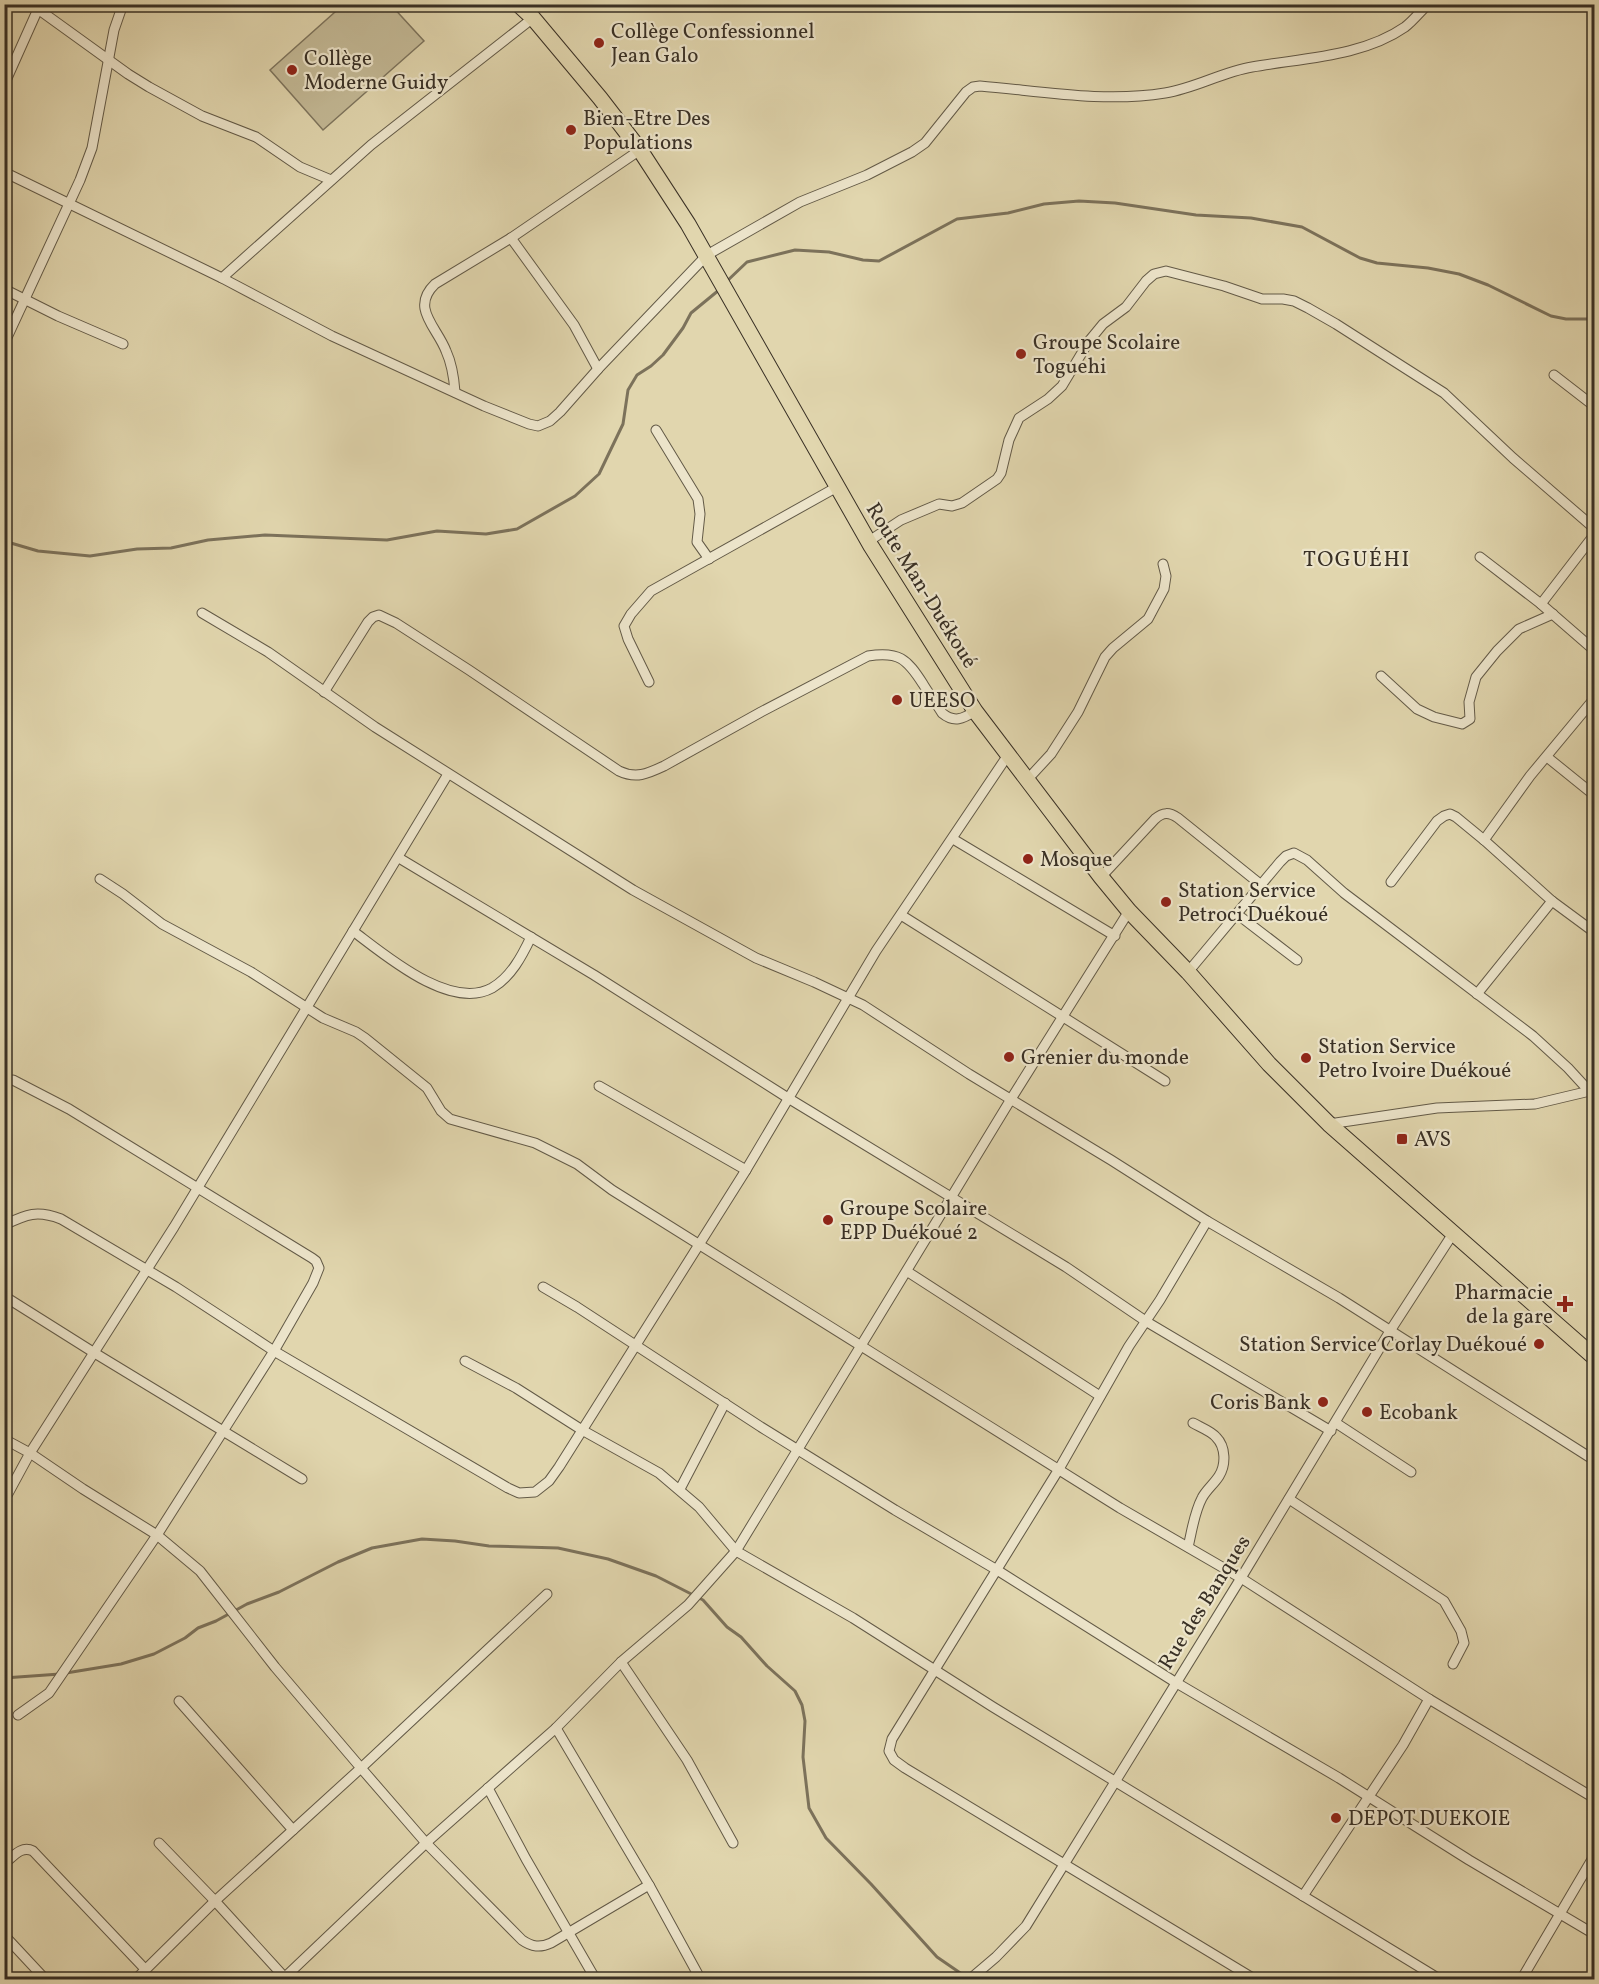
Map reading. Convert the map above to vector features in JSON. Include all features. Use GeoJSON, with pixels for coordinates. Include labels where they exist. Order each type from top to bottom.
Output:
{"type":"FeatureCollection","features":[{"type":"Feature","properties":{"kind":"main road","name":"Route Man-Duékoué"},"geometry":{"type":"LineString","coordinates":[[518,4],[533,18],[600,98],[640,150],[707,255],[869,542],[975,711],[1101,877],[1129,911],[1188,972],[1269,1064],[1329,1124],[1455,1232],[1594,1357]]}},
{"type":"Feature","properties":{"kind":"street"},"geometry":{"type":"LineString","coordinates":[[4,344],[92,148],[114,30],[123,4]]}},
{"type":"Feature","properties":{"kind":"street"},"geometry":{"type":"LineString","coordinates":[[4,172],[222,278],[332,336],[507,415],[538,426],[550,421],[561,412],[598,369],[707,255],[800,202],[867,175],[912,152],[925,143],[966,92],[975,86],[1100,97],[1170,92],[1195,87],[1241,69],[1339,53],[1372,43],[1406,26],[1428,4]]}},
{"type":"Feature","properties":{"kind":"street"},"geometry":{"type":"LineString","coordinates":[[4,85],[35,7],[108,60],[171,100],[220,124],[256,137],[300,167],[331,180]]}},
{"type":"Feature","properties":{"kind":"street"},"geometry":{"type":"LineString","coordinates":[[222,278],[371,145],[533,18]]}},
{"type":"Feature","properties":{"kind":"street"},"geometry":{"type":"LineString","coordinates":[[455,392],[448,354],[425,314],[426,295],[435,284],[511,238],[640,150]]}},
{"type":"Feature","properties":{"kind":"street"},"geometry":{"type":"LineString","coordinates":[[511,238],[574,325],[598,369]]}},
{"type":"Feature","properties":{"kind":"street"},"geometry":{"type":"LineString","coordinates":[[869,542],[901,520],[939,504],[952,506],[962,502],[998,479],[1019,418],[1048,399],[1062,386],[1089,341],[1103,324],[1126,307],[1146,281],[1155,274],[1166,271],[1224,286],[1262,299],[1283,299],[1293,302],[1336,324],[1444,393],[1499,446],[1594,528]]}},
{"type":"Feature","properties":{"kind":"street"},"geometry":{"type":"LineString","coordinates":[[4,289],[58,316],[123,344]]}},
{"type":"Feature","properties":{"kind":"street"},"geometry":{"type":"LineString","coordinates":[[1554,375],[1594,406]]}},
{"type":"Feature","properties":{"kind":"street"},"geometry":{"type":"LineString","coordinates":[[656,430],[698,499],[700,514],[697,542],[709,559]]}},
{"type":"Feature","properties":{"kind":"street"},"geometry":{"type":"LineString","coordinates":[[649,682],[624,626],[630,614],[651,591],[837,487]]}},
{"type":"Feature","properties":{"kind":"street"},"geometry":{"type":"LineString","coordinates":[[1541,604],[1594,535]]}},
{"type":"Feature","properties":{"kind":"street"},"geometry":{"type":"LineString","coordinates":[[1480,557],[1541,604],[1594,650]]}},
{"type":"Feature","properties":{"kind":"street"},"geometry":{"type":"LineString","coordinates":[[1027,780],[1051,754],[1087,697],[1105,657],[1148,619],[1164,589],[1166,576],[1163,564]]}},
{"type":"Feature","properties":{"kind":"street"},"geometry":{"type":"LineString","coordinates":[[202,613],[268,652],[448,774],[633,890],[756,958],[848,997],[891,1022],[969,1074],[1207,1221],[1304,1277],[1594,1460]]}},
{"type":"Feature","properties":{"kind":"street"},"geometry":{"type":"LineString","coordinates":[[1381,676],[1417,709],[1434,717],[1462,724],[1470,719],[1469,702],[1476,677],[1497,651],[1519,629],[1553,614]]}},
{"type":"Feature","properties":{"kind":"street"},"geometry":{"type":"LineString","coordinates":[[324,692],[368,622],[379,615],[396,623],[469,670],[611,766],[636,777],[664,766],[868,656],[883,654],[904,659],[914,669],[942,713],[947,717],[963,719],[975,711]]}},
{"type":"Feature","properties":{"kind":"street"},"geometry":{"type":"LineString","coordinates":[[1484,840],[1530,777],[1594,699]]}},
{"type":"Feature","properties":{"kind":"street"},"geometry":{"type":"LineString","coordinates":[[4,1225],[31,1214],[40,1213],[82,1230],[274,1351],[519,1493],[535,1492],[549,1481],[582,1430],[746,1170],[848,997],[1008,755]]}},
{"type":"Feature","properties":{"kind":"street"},"geometry":{"type":"LineString","coordinates":[[1547,757],[1594,795]]}},
{"type":"Feature","properties":{"kind":"street"},"geometry":{"type":"LineString","coordinates":[[4,1501],[30,1453],[174,1227],[448,774]]}},
{"type":"Feature","properties":{"kind":"street"},"geometry":{"type":"LineString","coordinates":[[1101,877],[1160,814],[1169,813],[1260,884]]}},
{"type":"Feature","properties":{"kind":"street"},"geometry":{"type":"LineString","coordinates":[[1391,882],[1437,821],[1449,814],[1484,840],[1552,901],[1594,930]]}},
{"type":"Feature","properties":{"kind":"street"},"geometry":{"type":"LineString","coordinates":[[953,838],[1115,936]]}},
{"type":"Feature","properties":{"kind":"street"},"geometry":{"type":"LineString","coordinates":[[1188,972],[1260,884],[1286,856],[1297,853],[1344,893],[1553,1054],[1592,1091]]}},
{"type":"Feature","properties":{"kind":"street"},"geometry":{"type":"LineString","coordinates":[[399,858],[1066,1267],[1147,1322],[1411,1472]]}},
{"type":"Feature","properties":{"kind":"street"},"geometry":{"type":"LineString","coordinates":[[99,879],[162,924],[251,972],[306,1008],[365,1038],[428,1088],[441,1111],[450,1119],[535,1143],[576,1164],[612,1190],[1059,1469],[1241,1578],[1429,1699],[1594,1798]]}},
{"type":"Feature","properties":{"kind":"street"},"geometry":{"type":"LineString","coordinates":[[1477,994],[1552,901]]}},
{"type":"Feature","properties":{"kind":"street"},"geometry":{"type":"LineString","coordinates":[[159,1843],[215,1901],[284,1979],[426,1843],[556,1728],[621,1662],[688,1605],[736,1551],[1129,911]]}},
{"type":"Feature","properties":{"kind":"street"},"geometry":{"type":"LineString","coordinates":[[1237,914],[1297,960]]}},
{"type":"Feature","properties":{"kind":"street"},"geometry":{"type":"LineString","coordinates":[[901,915],[1165,1081]]}},
{"type":"Feature","properties":{"kind":"street"},"geometry":{"type":"LineString","coordinates":[[353,931],[429,982],[446,990],[470,994],[485,991],[504,979],[521,957],[531,937]]}},
{"type":"Feature","properties":{"kind":"street"},"geometry":{"type":"LineString","coordinates":[[13,1080],[69,1109],[312,1258],[318,1265],[316,1276],[274,1351],[157,1535],[49,1693],[18,1715]]}},
{"type":"Feature","properties":{"kind":"street"},"geometry":{"type":"LineString","coordinates":[[599,1086],[746,1170]]}},
{"type":"Feature","properties":{"kind":"street"},"geometry":{"type":"LineString","coordinates":[[1329,1124],[1437,1108],[1535,1104],[1592,1091]]}},
{"type":"Feature","properties":{"kind":"street"},"geometry":{"type":"LineString","coordinates":[[1207,1221],[1147,1322],[1129,1346],[1059,1469],[892,1739],[889,1751],[890,1756],[905,1767],[1256,1980]]}},
{"type":"Feature","properties":{"kind":"street","name":"Rue des Banques"},"geometry":{"type":"LineString","coordinates":[[969,1980],[996,1957],[1026,1926],[1334,1427],[1390,1331],[1455,1232]]}},
{"type":"Feature","properties":{"kind":"street"},"geometry":{"type":"LineString","coordinates":[[908,1272],[1100,1396]]}},
{"type":"Feature","properties":{"kind":"street"},"geometry":{"type":"LineString","coordinates":[[543,1287],[895,1510],[997,1570],[1175,1682],[1594,1934]]}},
{"type":"Feature","properties":{"kind":"street"},"geometry":{"type":"LineString","coordinates":[[4,1296],[302,1479]]}},
{"type":"Feature","properties":{"kind":"street"},"geometry":{"type":"LineString","coordinates":[[465,1361],[516,1388],[582,1430],[659,1473],[699,1507],[736,1551],[853,1618],[934,1670],[1441,1980]]}},
{"type":"Feature","properties":{"kind":"street"},"geometry":{"type":"LineString","coordinates":[[680,1489],[725,1403]]}},
{"type":"Feature","properties":{"kind":"street"},"geometry":{"type":"LineString","coordinates":[[1188,1547],[1201,1499],[1219,1476],[1224,1458],[1223,1447],[1216,1437],[1193,1423]]}},
{"type":"Feature","properties":{"kind":"street"},"geometry":{"type":"LineString","coordinates":[[4,1439],[30,1453],[157,1535],[200,1571],[275,1667],[426,1843],[522,1940],[533,1947],[545,1946],[649,1885]]}},
{"type":"Feature","properties":{"kind":"street"},"geometry":{"type":"LineString","coordinates":[[1289,1499],[1444,1601],[1461,1631],[1464,1643],[1453,1664]]}},
{"type":"Feature","properties":{"kind":"street"},"geometry":{"type":"LineString","coordinates":[[135,1980],[215,1901],[547,1594]]}},
{"type":"Feature","properties":{"kind":"street"},"geometry":{"type":"LineString","coordinates":[[621,1662],[687,1760],[733,1843]]}},
{"type":"Feature","properties":{"kind":"street"},"geometry":{"type":"LineString","coordinates":[[1303,1896],[1403,1745],[1429,1699]]}},
{"type":"Feature","properties":{"kind":"street"},"geometry":{"type":"LineString","coordinates":[[179,1701],[293,1830]]}},
{"type":"Feature","properties":{"kind":"street"},"geometry":{"type":"LineString","coordinates":[[556,1728],[649,1885],[701,1980]]}},
{"type":"Feature","properties":{"kind":"street"},"geometry":{"type":"LineString","coordinates":[[488,1788],[596,1980]]}},
{"type":"Feature","properties":{"kind":"street"},"geometry":{"type":"LineString","coordinates":[[4,1864],[20,1851],[28,1849],[33,1851],[145,1969]]}},
{"type":"Feature","properties":{"kind":"street"},"geometry":{"type":"LineString","coordinates":[[1521,1980],[1594,1856]]}},
{"type":"Feature","properties":{"kind":"street"},"geometry":{"type":"LineString","coordinates":[[4,1935],[46,1980]]}},
{"type":"Feature","properties":{"kind":"shaded area"},"geometry":{"type":"Polygon","coordinates":[[[344,4],[391,5],[424,41],[323,130],[270,70],[344,4]]]}},
{"type":"Feature","properties":{"kind":"waterway"},"geometry":{"type":"LineString","coordinates":[[725,283],[747,262],[795,250],[829,252],[863,260],[879,261],[957,219],[1008,213],[1044,204],[1079,201],[1115,203],[1196,215],[1251,218],[1302,227],[1360,258],[1377,263],[1428,268],[1459,274],[1488,285],[1551,316],[1566,319],[1594,319]]}},
{"type":"Feature","properties":{"kind":"waterway"},"geometry":{"type":"LineString","coordinates":[[4,541],[38,551],[90,556],[137,549],[171,548],[208,540],[265,535],[387,540],[437,531],[486,534],[517,529],[575,496],[599,474],[623,424],[628,390],[637,375],[663,355],[691,313],[719,290]]}},
{"type":"Feature","properties":{"kind":"waterway"},"geometry":{"type":"LineString","coordinates":[[66,1673],[121,1664],[154,1654],[185,1638],[198,1628],[247,1604],[279,1592],[338,1562],[372,1548],[422,1539],[489,1546],[558,1548],[608,1559],[656,1576],[703,1600],[727,1627],[741,1637],[767,1666],[795,1691],[802,1705],[805,1721],[803,1757],[809,1808],[826,1838],[937,1957],[969,1979]]}},
{"type":"Feature","properties":{"kind":"waterway"},"geometry":{"type":"LineString","coordinates":[[4,1678],[60,1674]]}},
{"type":"Feature","properties":{"kind":"place","name":"Collège Confessionnel Jean Galo"},"geometry":{"type":"Point","coordinates":[599,43]}},
{"type":"Feature","properties":{"kind":"place","name":"Collège Moderne Guidy"},"geometry":{"type":"Point","coordinates":[292,70]}},
{"type":"Feature","properties":{"kind":"place","name":"Bien-Etre Des Populations"},"geometry":{"type":"Point","coordinates":[571,130]}},
{"type":"Feature","properties":{"kind":"place","name":"Groupe Scolaire Toguehi"},"geometry":{"type":"Point","coordinates":[1021,354]}},
{"type":"Feature","properties":{"kind":"place","name":"UEESO"},"geometry":{"type":"Point","coordinates":[897,700]}},
{"type":"Feature","properties":{"kind":"place","name":"Mosque"},"geometry":{"type":"Point","coordinates":[1028,859]}},
{"type":"Feature","properties":{"kind":"place","name":"Station Service Petroci Duékoué"},"geometry":{"type":"Point","coordinates":[1166,902]}},
{"type":"Feature","properties":{"kind":"place","name":"Grenier du monde"},"geometry":{"type":"Point","coordinates":[1009,1057]}},
{"type":"Feature","properties":{"kind":"place","name":"Station Service Petro Ivoire Duékoué"},"geometry":{"type":"Point","coordinates":[1306,1058]}},
{"type":"Feature","properties":{"kind":"place","name":"AVS"},"geometry":{"type":"Point","coordinates":[1402,1139]}},
{"type":"Feature","properties":{"kind":"place","name":"Groupe Scolaire EPP Duékoué 2"},"geometry":{"type":"Point","coordinates":[828,1220]}},
{"type":"Feature","properties":{"kind":"place","name":"Pharmacie de la gare"},"geometry":{"type":"Point","coordinates":[1565,1304]}},
{"type":"Feature","properties":{"kind":"place","name":"Station Service Corlay Duékoué"},"geometry":{"type":"Point","coordinates":[1539,1344]}},
{"type":"Feature","properties":{"kind":"place","name":"Coris Bank"},"geometry":{"type":"Point","coordinates":[1323,1402]}},
{"type":"Feature","properties":{"kind":"place","name":"Ecobank"},"geometry":{"type":"Point","coordinates":[1367,1412]}},
{"type":"Feature","properties":{"kind":"place","name":"DEPOT DUEKOIE"},"geometry":{"type":"Point","coordinates":[1336,1818]}},
{"type":"Feature","properties":{"kind":"district","name":"TOGUÉHI"},"geometry":{"type":"Point","coordinates":[1357,558]}}]}
